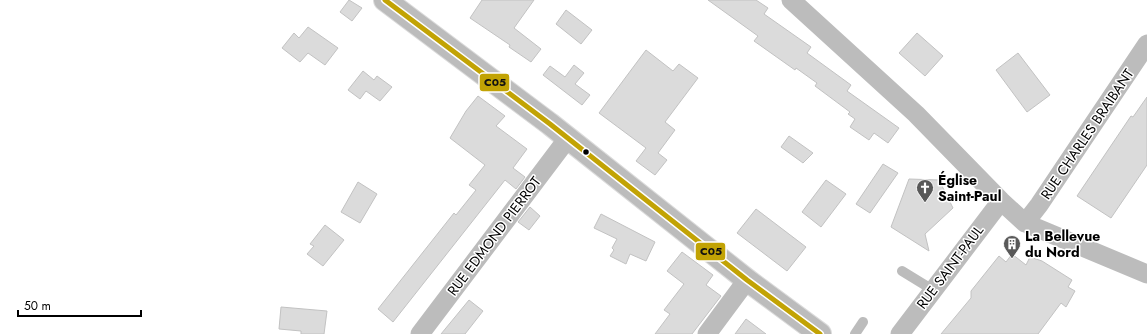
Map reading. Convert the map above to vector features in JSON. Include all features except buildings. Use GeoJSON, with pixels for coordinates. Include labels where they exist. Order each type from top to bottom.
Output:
{"type":"FeatureCollection","features":[{"type":"Feature","properties":{"kind":"main road"},"geometry":{"type":"LineString","coordinates":[[385,0],[568,138],[747,280],[820,334]]}},
{"type":"Feature","properties":{"kind":"street"},"geometry":{"type":"LineString","coordinates":[[791,0],[916,114],[1000,200],[1025,223],[1147,274]]}},
{"type":"Feature","properties":{"kind":"street","name":"RUE CHARLES BRAIBANT"},"geometry":{"type":"LineString","coordinates":[[1025,223],[1039,205],[1147,44]]}},
{"type":"Feature","properties":{"kind":"street","name":"RUE EDMOND PIERROT"},"geometry":{"type":"LineString","coordinates":[[420,334],[568,138]]}},
{"type":"Feature","properties":{"kind":"street","name":"RUE SAINT-PAUL"},"geometry":{"type":"LineString","coordinates":[[900,334],[1000,200]]}},
{"type":"Feature","properties":{"kind":"street"},"geometry":{"type":"LineString","coordinates":[[707,334],[747,280]]}},
{"type":"Feature","properties":{"kind":"lane"},"geometry":{"type":"LineString","coordinates":[[902,272],[933,290]]}},
{"type":"Feature","properties":{"kind":"lane"},"geometry":{"type":"LineString","coordinates":[[855,334],[863,322]]}},
{"type":"Feature","properties":{"kind":"transit line","name":"C05"},"geometry":{"type":"LineString","coordinates":[[385,0],[550,124],[747,280],[820,334]]}},
{"type":"Feature","properties":{"kind":"place","name":"Église Saint-Paul"},"geometry":{"type":"Point","coordinates":[925,203]}},
{"type":"Feature","properties":{"kind":"place","name":"La Bellevue du Nord"},"geometry":{"type":"Point","coordinates":[1012,259]}}]}
